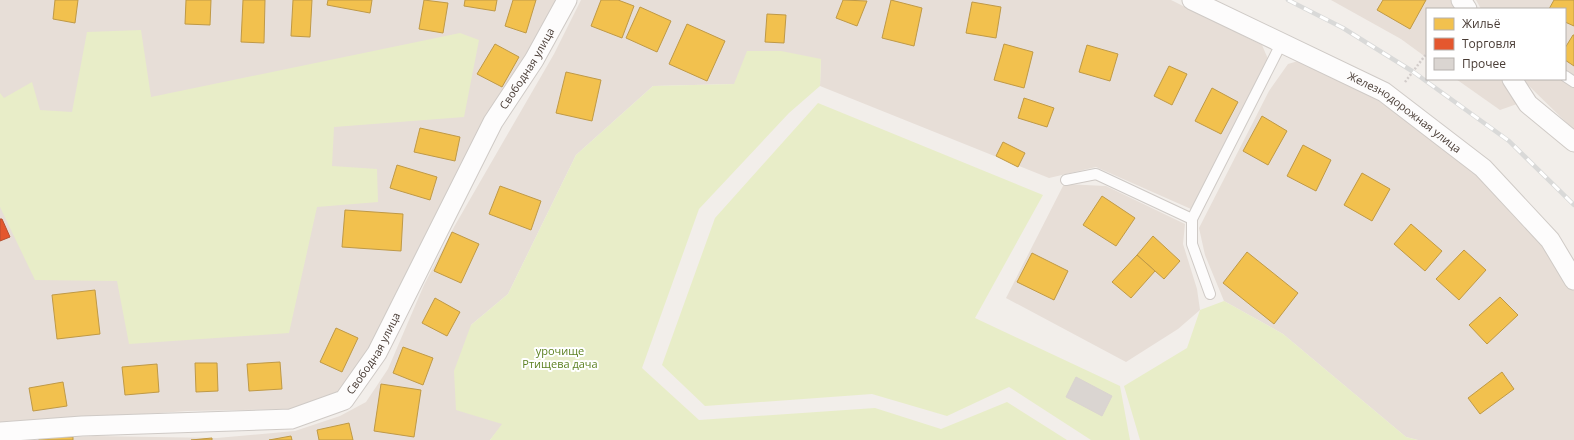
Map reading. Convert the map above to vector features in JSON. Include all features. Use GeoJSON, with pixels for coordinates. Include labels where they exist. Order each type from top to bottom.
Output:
{"type":"FeatureCollection","features":[{"type":"Feature","properties":{"kind":"street","name":"Свободная улица"},"geometry":{"type":"LineString","coordinates":[[0,432],[82,426],[291,419],[344,400],[377,353],[493,122],[534,60],[567,0]]}},
{"type":"Feature","properties":{"kind":"street","name":"Железнодорожная улица"},"geometry":{"type":"LineString","coordinates":[[1192,0],[1384,92],[1483,168],[1550,240],[1574,280]]}},
{"type":"Feature","properties":{"kind":"street"},"geometry":{"type":"LineString","coordinates":[[1513,80],[1528,104],[1574,142]]}},
{"type":"Feature","properties":{"kind":"lane"},"geometry":{"type":"LineString","coordinates":[[1210,294],[1192,244],[1192,219],[1282,44]]}},
{"type":"Feature","properties":{"kind":"lane"},"geometry":{"type":"LineString","coordinates":[[1066,180],[1096,174],[1192,219]]}},
{"type":"Feature","properties":{"kind":"path"},"geometry":{"type":"LineString","coordinates":[[1393,99],[1412,71],[1426,54]]}},
{"type":"Feature","properties":{"kind":"shaded area"},"geometry":{"type":"Polygon","coordinates":[[[0,0],[557,0],[367,356],[342,392],[289,409],[188,411],[0,424],[0,0]]]}},
{"type":"Feature","properties":{"kind":"shaded area"},"geometry":{"type":"Polygon","coordinates":[[[581,0],[1171,0],[1262,45],[1268,59],[1191,209],[1096,167],[1049,178],[820,86],[821,59],[734,84],[653,86],[576,155],[508,294],[471,325],[503,424],[490,440],[27,440],[94,436],[217,438],[295,431],[340,416],[366,402],[388,369],[424,285],[454,227],[554,54],[581,0]]]}},
{"type":"Feature","properties":{"kind":"shaded area"},"geometry":{"type":"Polygon","coordinates":[[[1331,0],[1454,0],[1458,8],[1426,8],[1426,57],[1401,39],[1331,0]]]}},
{"type":"Feature","properties":{"kind":"shaded area"},"geometry":{"type":"Polygon","coordinates":[[[1476,0],[1574,0],[1574,130],[1524,80],[1566,80],[1566,8],[1480,8],[1476,0]]]}},
{"type":"Feature","properties":{"kind":"shaded area"},"geometry":{"type":"Polygon","coordinates":[[[1298,61],[1310,63],[1379,101],[1473,167],[1550,251],[1574,291],[1574,440],[1418,440],[1406,437],[1283,334],[1224,301],[1205,255],[1199,228],[1269,91],[1288,64],[1298,61]]]}},
{"type":"Feature","properties":{"kind":"shaded area"},"geometry":{"type":"Polygon","coordinates":[[[1457,80],[1503,80],[1517,104],[1500,110],[1457,80]]]}},
{"type":"Feature","properties":{"kind":"shaded area"},"geometry":{"type":"Polygon","coordinates":[[[1064,184],[1106,186],[1185,224],[1183,244],[1197,289],[1200,310],[1178,329],[1126,362],[1006,298],[1064,184]]]}},
{"type":"Feature","properties":{"kind":"green space"},"geometry":{"type":"Polygon","coordinates":[[[141,30],[151,97],[460,33],[479,40],[464,117],[334,127],[332,166],[377,169],[378,202],[317,207],[289,333],[129,344],[117,281],[35,280],[0,207],[0,93],[4,98],[32,82],[40,110],[72,112],[87,32],[141,30]]]}},
{"type":"Feature","properties":{"kind":"green space","name":"урочище Ртищева дача"},"geometry":{"type":"Polygon","coordinates":[[[747,51],[781,51],[821,59],[820,86],[789,113],[699,209],[642,368],[699,420],[875,408],[941,429],[1007,402],[1067,440],[490,440],[502,424],[456,410],[454,371],[471,325],[508,294],[576,155],[653,86],[734,84],[747,51]]]}},
{"type":"Feature","properties":{"kind":"green space"},"geometry":{"type":"Polygon","coordinates":[[[818,103],[1043,195],[975,318],[1120,386],[1130,440],[1091,440],[1009,387],[947,416],[872,394],[705,406],[662,365],[715,218],[818,103]]]}},
{"type":"Feature","properties":{"kind":"green space"},"geometry":{"type":"Polygon","coordinates":[[[1224,301],[1283,334],[1406,437],[1418,440],[1140,440],[1124,386],[1187,348],[1200,310],[1224,301]]]}},
{"type":"Feature","properties":{"kind":"building: Жильё"},"geometry":{"type":"Polygon","coordinates":[[[55,0],[78,0],[75,23],[53,19],[55,0]]]}},
{"type":"Feature","properties":{"kind":"building: Жильё"},"geometry":{"type":"Polygon","coordinates":[[[186,0],[211,0],[210,25],[185,24],[186,0]]]}},
{"type":"Feature","properties":{"kind":"building: Жильё"},"geometry":{"type":"Polygon","coordinates":[[[243,0],[265,0],[264,43],[241,42],[243,0]]]}},
{"type":"Feature","properties":{"kind":"building: Жильё"},"geometry":{"type":"Polygon","coordinates":[[[293,0],[312,0],[310,37],[291,36],[293,0]]]}},
{"type":"Feature","properties":{"kind":"building: Жильё"},"geometry":{"type":"Polygon","coordinates":[[[328,0],[372,0],[370,13],[327,5],[328,0]]]}},
{"type":"Feature","properties":{"kind":"building: Жильё"},"geometry":{"type":"Polygon","coordinates":[[[424,0],[448,3],[443,33],[419,29],[424,0]]]}},
{"type":"Feature","properties":{"kind":"building: Жильё"},"geometry":{"type":"Polygon","coordinates":[[[465,0],[497,0],[495,11],[464,6],[465,0]]]}},
{"type":"Feature","properties":{"kind":"building: Жильё"},"geometry":{"type":"Polygon","coordinates":[[[513,0],[536,0],[526,33],[505,26],[513,0]]]}},
{"type":"Feature","properties":{"kind":"building: Жильё"},"geometry":{"type":"Polygon","coordinates":[[[601,0],[618,0],[634,6],[622,38],[591,26],[601,0]]]}},
{"type":"Feature","properties":{"kind":"building: Жильё"},"geometry":{"type":"Polygon","coordinates":[[[843,0],[867,1],[857,26],[836,18],[843,0]]]}},
{"type":"Feature","properties":{"kind":"building: Жильё"},"geometry":{"type":"Polygon","coordinates":[[[891,0],[922,8],[914,46],[882,38],[891,0]]]}},
{"type":"Feature","properties":{"kind":"building: Жильё"},"geometry":{"type":"Polygon","coordinates":[[[1383,0],[1426,0],[1410,29],[1377,10],[1383,0]]]}},
{"type":"Feature","properties":{"kind":"building: Жильё"},"geometry":{"type":"Polygon","coordinates":[[[1554,0],[1574,0],[1574,26],[1566,22],[1566,8],[1550,8],[1554,0]]]}},
{"type":"Feature","properties":{"kind":"building: Жильё"},"geometry":{"type":"Polygon","coordinates":[[[972,2],[1001,7],[996,38],[966,33],[972,2]]]}},
{"type":"Feature","properties":{"kind":"building: Жильё"},"geometry":{"type":"Polygon","coordinates":[[[640,7],[671,21],[657,52],[626,38],[640,7]]]}},
{"type":"Feature","properties":{"kind":"building: Жильё"},"geometry":{"type":"Polygon","coordinates":[[[767,14],[786,15],[784,43],[765,42],[767,14]]]}},
{"type":"Feature","properties":{"kind":"building: Жильё"},"geometry":{"type":"Polygon","coordinates":[[[687,24],[725,41],[707,81],[669,64],[687,24]]]}},
{"type":"Feature","properties":{"kind":"building: Жильё"},"geometry":{"type":"Polygon","coordinates":[[[1574,35],[1574,66],[1566,61],[1566,46],[1574,35]]]}},
{"type":"Feature","properties":{"kind":"building: Жильё"},"geometry":{"type":"Polygon","coordinates":[[[495,44],[519,57],[502,87],[477,74],[495,44]]]}},
{"type":"Feature","properties":{"kind":"building: Жильё"},"geometry":{"type":"Polygon","coordinates":[[[1004,44],[1033,52],[1024,88],[994,80],[1004,44]]]}},
{"type":"Feature","properties":{"kind":"building: Жильё"},"geometry":{"type":"Polygon","coordinates":[[[1087,45],[1118,54],[1110,81],[1079,72],[1087,45]]]}},
{"type":"Feature","properties":{"kind":"building: Жильё"},"geometry":{"type":"Polygon","coordinates":[[[1169,66],[1187,74],[1172,105],[1154,96],[1169,66]]]}},
{"type":"Feature","properties":{"kind":"building: Жильё"},"geometry":{"type":"Polygon","coordinates":[[[566,72],[601,80],[592,121],[556,113],[566,72]]]}},
{"type":"Feature","properties":{"kind":"building: Жильё"},"geometry":{"type":"Polygon","coordinates":[[[1212,88],[1238,102],[1221,134],[1195,121],[1212,88]]]}},
{"type":"Feature","properties":{"kind":"building: Жильё"},"geometry":{"type":"Polygon","coordinates":[[[1024,98],[1054,108],[1047,127],[1018,118],[1024,98]]]}},
{"type":"Feature","properties":{"kind":"building: Жильё"},"geometry":{"type":"Polygon","coordinates":[[[1262,116],[1287,131],[1268,165],[1243,151],[1262,116]]]}},
{"type":"Feature","properties":{"kind":"building: Жильё"},"geometry":{"type":"Polygon","coordinates":[[[420,128],[460,137],[455,161],[414,152],[420,128]]]}},
{"type":"Feature","properties":{"kind":"building: Жильё"},"geometry":{"type":"Polygon","coordinates":[[[1003,142],[1025,153],[1018,167],[996,156],[1003,142]]]}},
{"type":"Feature","properties":{"kind":"building: Жильё"},"geometry":{"type":"Polygon","coordinates":[[[1303,145],[1331,160],[1316,191],[1287,176],[1303,145]]]}},
{"type":"Feature","properties":{"kind":"building: Жильё"},"geometry":{"type":"Polygon","coordinates":[[[397,165],[437,177],[430,200],[390,188],[397,165]]]}},
{"type":"Feature","properties":{"kind":"building: Жильё"},"geometry":{"type":"Polygon","coordinates":[[[1362,173],[1390,189],[1372,221],[1344,205],[1362,173]]]}},
{"type":"Feature","properties":{"kind":"building: Жильё"},"geometry":{"type":"Polygon","coordinates":[[[500,186],[541,201],[531,230],[489,214],[500,186]]]}},
{"type":"Feature","properties":{"kind":"building: Жильё"},"geometry":{"type":"Polygon","coordinates":[[[1102,196],[1135,218],[1116,246],[1083,225],[1102,196]]]}},
{"type":"Feature","properties":{"kind":"building: Жильё"},"geometry":{"type":"Polygon","coordinates":[[[345,210],[403,214],[401,251],[342,247],[345,210]]]}},
{"type":"Feature","properties":{"kind":"building: Жильё"},"geometry":{"type":"Polygon","coordinates":[[[1411,224],[1442,251],[1425,271],[1394,244],[1411,224]]]}},
{"type":"Feature","properties":{"kind":"building: Жильё"},"geometry":{"type":"Polygon","coordinates":[[[452,232],[479,244],[461,283],[434,271],[452,232]]]}},
{"type":"Feature","properties":{"kind":"building: Жильё"},"geometry":{"type":"Polygon","coordinates":[[[1153,236],[1180,261],[1164,279],[1137,255],[1153,236]]]}},
{"type":"Feature","properties":{"kind":"building: Жильё"},"geometry":{"type":"Polygon","coordinates":[[[1464,250],[1486,270],[1459,300],[1436,279],[1464,250]]]}},
{"type":"Feature","properties":{"kind":"building: Жильё"},"geometry":{"type":"Polygon","coordinates":[[[1247,252],[1298,293],[1274,324],[1223,283],[1247,252]]]}},
{"type":"Feature","properties":{"kind":"building: Жильё"},"geometry":{"type":"Polygon","coordinates":[[[1032,253],[1068,271],[1054,300],[1017,282],[1032,253]]]}},
{"type":"Feature","properties":{"kind":"building: Жильё"},"geometry":{"type":"Polygon","coordinates":[[[1137,255],[1155,271],[1131,298],[1112,282],[1137,255]]]}},
{"type":"Feature","properties":{"kind":"building: Жильё"},"geometry":{"type":"Polygon","coordinates":[[[95,290],[100,334],[57,339],[52,295],[95,290]]]}},
{"type":"Feature","properties":{"kind":"building: Жильё"},"geometry":{"type":"Polygon","coordinates":[[[1500,297],[1518,315],[1487,344],[1469,325],[1500,297]]]}},
{"type":"Feature","properties":{"kind":"building: Жильё"},"geometry":{"type":"Polygon","coordinates":[[[435,298],[460,312],[447,336],[422,323],[435,298]]]}},
{"type":"Feature","properties":{"kind":"building: Жильё"},"geometry":{"type":"Polygon","coordinates":[[[336,328],[358,338],[342,372],[320,362],[336,328]]]}},
{"type":"Feature","properties":{"kind":"building: Жильё"},"geometry":{"type":"Polygon","coordinates":[[[403,347],[433,358],[423,385],[393,373],[403,347]]]}},
{"type":"Feature","properties":{"kind":"building: Жильё"},"geometry":{"type":"Polygon","coordinates":[[[280,362],[282,389],[249,391],[247,364],[280,362]]]}},
{"type":"Feature","properties":{"kind":"building: Жильё"},"geometry":{"type":"Polygon","coordinates":[[[195,363],[217,363],[218,391],[196,392],[195,363]]]}},
{"type":"Feature","properties":{"kind":"building: Жильё"},"geometry":{"type":"Polygon","coordinates":[[[157,364],[159,392],[125,395],[122,367],[157,364]]]}},
{"type":"Feature","properties":{"kind":"building: Жильё"},"geometry":{"type":"Polygon","coordinates":[[[1502,372],[1514,389],[1480,414],[1468,398],[1502,372]]]}},
{"type":"Feature","properties":{"kind":"building: Жильё"},"geometry":{"type":"Polygon","coordinates":[[[63,382],[67,406],[33,411],[29,388],[63,382]]]}},
{"type":"Feature","properties":{"kind":"building: Жильё"},"geometry":{"type":"Polygon","coordinates":[[[381,384],[421,390],[414,437],[374,431],[381,384]]]}},
{"type":"Feature","properties":{"kind":"building: Жильё"},"geometry":{"type":"Polygon","coordinates":[[[349,423],[353,440],[319,440],[317,430],[349,423]]]}},
{"type":"Feature","properties":{"kind":"building: Жильё"},"geometry":{"type":"Polygon","coordinates":[[[291,436],[292,440],[269,440],[291,436]]]}},
{"type":"Feature","properties":{"kind":"building: Жильё"},"geometry":{"type":"Polygon","coordinates":[[[39,437],[73,437],[73,440],[39,440],[39,437]]]}},
{"type":"Feature","properties":{"kind":"building: Жильё"},"geometry":{"type":"Polygon","coordinates":[[[212,438],[212,440],[191,440],[212,438]]]}},
{"type":"Feature","properties":{"kind":"building: Торговля"},"geometry":{"type":"Polygon","coordinates":[[[0,219],[2,219],[10,237],[0,241],[0,219]]]}},
{"type":"Feature","properties":{"kind":"building: Прочее"},"geometry":{"type":"Polygon","coordinates":[[[1076,377],[1112,396],[1102,416],[1066,397],[1076,377]]]}},
{"type":"Feature","properties":{"kind":"railway"},"geometry":{"type":"LineString","coordinates":[[1288,0],[1343,28],[1412,71],[1509,141],[1574,205]]}}]}
